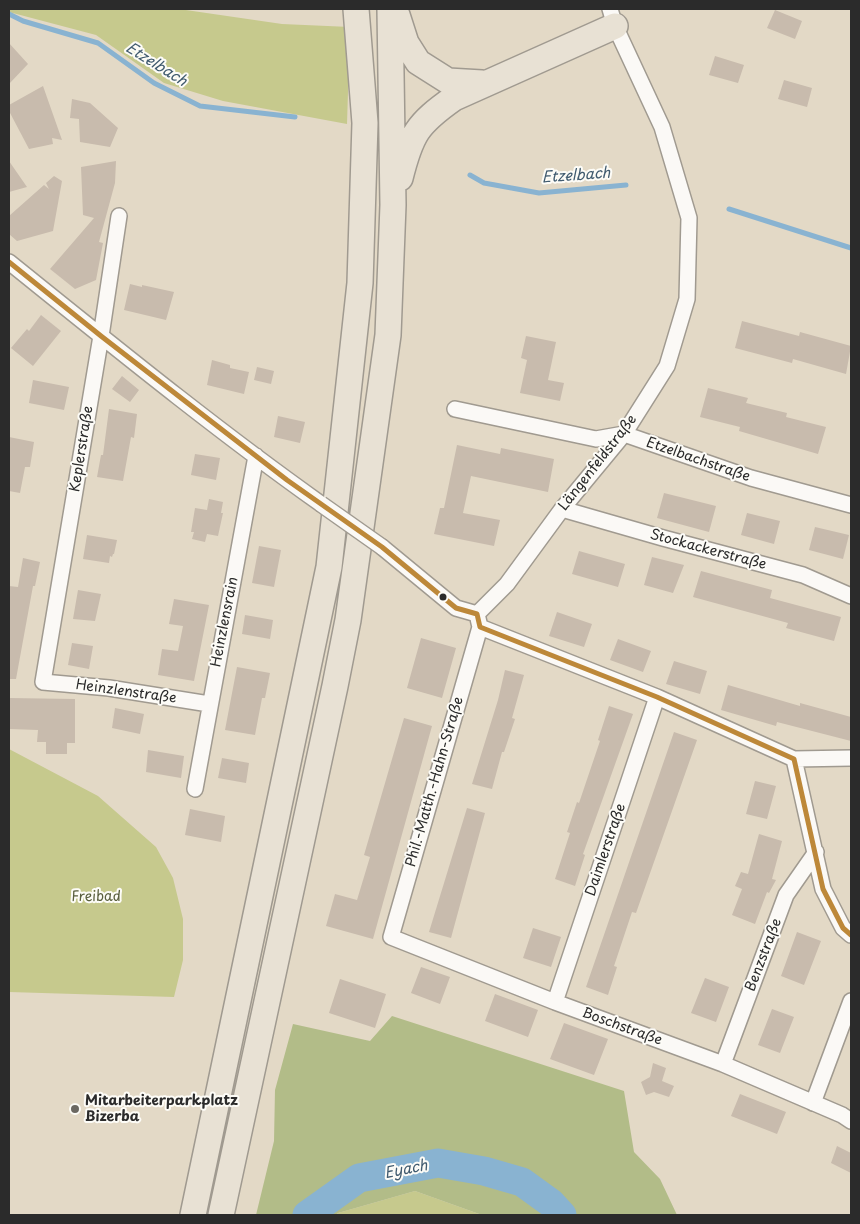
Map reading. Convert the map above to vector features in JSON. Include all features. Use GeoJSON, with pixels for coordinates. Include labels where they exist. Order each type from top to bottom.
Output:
{"type":"FeatureCollection","features":[{"type":"Feature","properties":{"kind":"highway"},"geometry":{"type":"LineString","coordinates":[[193,1215],[329,567],[360,283],[365,123],[356,9]]}},
{"type":"Feature","properties":{"kind":"highway"},"geometry":{"type":"LineString","coordinates":[[221,1215],[336,686],[348,620],[388,336],[393,205],[390,9]]}},
{"type":"Feature","properties":{"kind":"highway"},"geometry":{"type":"LineString","coordinates":[[395,9],[406,43],[418,62],[448,81],[485,83]]}},
{"type":"Feature","properties":{"kind":"highway"},"geometry":{"type":"LineString","coordinates":[[393,205],[406,154],[416,130],[432,114],[454,98],[613,17]]}},
{"type":"Feature","properties":{"kind":"street","name":"Längenfeldstraße"},"geometry":{"type":"LineString","coordinates":[[479,620],[562,509],[624,434],[667,366],[687,299],[689,218],[662,127],[613,17]]}},
{"type":"Feature","properties":{"kind":"street","name":"Keplerstraße"},"geometry":{"type":"LineString","coordinates":[[44,682],[119,216]]}},
{"type":"Feature","properties":{"kind":"street"},"geometry":{"type":"LineString","coordinates":[[9,262],[256,456],[382,547],[456,608],[479,620],[794,759],[851,758]]}},
{"type":"Feature","properties":{"kind":"street","name":"Etzelbachstraße"},"geometry":{"type":"LineString","coordinates":[[455,408],[596,438],[624,434],[750,478],[851,505]]}},
{"type":"Feature","properties":{"kind":"street","name":"Heinzlensrain"},"geometry":{"type":"LineString","coordinates":[[194,789],[256,456]]}},
{"type":"Feature","properties":{"kind":"street","name":"Stockackerstraße"},"geometry":{"type":"LineString","coordinates":[[562,509],[803,575],[851,596]]}},
{"type":"Feature","properties":{"kind":"street","name":"Phil.-Matth.-Hahn-Straße"},"geometry":{"type":"LineString","coordinates":[[391,937],[479,620]]}},
{"type":"Feature","properties":{"kind":"street","name":"Heinzlenstraße"},"geometry":{"type":"LineString","coordinates":[[44,682],[108,688],[209,704]]}},
{"type":"Feature","properties":{"kind":"street","name":"Daimlerstraße"},"geometry":{"type":"LineString","coordinates":[[555,1002],[657,697]]}},
{"type":"Feature","properties":{"kind":"street"},"geometry":{"type":"LineString","coordinates":[[794,759],[823,889],[844,928],[851,935]]}},
{"type":"Feature","properties":{"kind":"street","name":"Benzstraße"},"geometry":{"type":"LineString","coordinates":[[723,1064],[786,895],[816,852]]}},
{"type":"Feature","properties":{"kind":"street","name":"Boschstraße"},"geometry":{"type":"LineString","coordinates":[[391,937],[555,1002],[723,1064],[842,1115],[851,1122]]}},
{"type":"Feature","properties":{"kind":"street"},"geometry":{"type":"LineString","coordinates":[[814,1103],[851,1001]]}},
{"type":"Feature","properties":{"kind":"green space"},"geometry":{"type":"Polygon","coordinates":[[[9,9],[179,9],[282,24],[350,27],[347,124],[223,101],[164,83],[96,35],[9,12],[9,9]]]}},
{"type":"Feature","properties":{"kind":"green space","name":"Freibad"},"geometry":{"type":"Polygon","coordinates":[[[9,749],[98,796],[156,847],[173,878],[183,919],[183,960],[174,997],[9,992],[9,749]]]}},
{"type":"Feature","properties":{"kind":"green space"},"geometry":{"type":"Polygon","coordinates":[[[392,1016],[624,1091],[634,1152],[660,1179],[677,1215],[482,1215],[415,1191],[336,1215],[256,1215],[274,1141],[275,1090],[293,1024],[370,1041],[392,1016]]]}},
{"type":"Feature","properties":{"kind":"green space"},"geometry":{"type":"Polygon","coordinates":[[[415,1191],[482,1215],[336,1215],[338,1213],[415,1191]]]}},
{"type":"Feature","properties":{"kind":"building"},"geometry":{"type":"Polygon","coordinates":[[[775,10],[802,21],[795,39],[767,28],[775,10]]]}},
{"type":"Feature","properties":{"kind":"building"},"geometry":{"type":"Polygon","coordinates":[[[9,43],[28,64],[9,84],[9,43]]]}},
{"type":"Feature","properties":{"kind":"building"},"geometry":{"type":"Polygon","coordinates":[[[715,56],[744,65],[738,83],[709,75],[715,56]]]}},
{"type":"Feature","properties":{"kind":"building"},"geometry":{"type":"Polygon","coordinates":[[[784,80],[812,88],[807,107],[778,99],[784,80]]]}},
{"type":"Feature","properties":{"kind":"building"},"geometry":{"type":"Polygon","coordinates":[[[43,86],[62,140],[52,138],[53,144],[29,149],[9,111],[9,105],[43,86]]]}},
{"type":"Feature","properties":{"kind":"building"},"geometry":{"type":"Polygon","coordinates":[[[72,99],[90,103],[118,128],[110,147],[80,142],[79,119],[70,118],[72,99]]]}},
{"type":"Feature","properties":{"kind":"building"},"geometry":{"type":"Polygon","coordinates":[[[9,161],[27,187],[9,192],[9,161]]]}},
{"type":"Feature","properties":{"kind":"building"},"geometry":{"type":"Polygon","coordinates":[[[116,161],[115,183],[99,242],[103,243],[96,280],[75,289],[50,269],[94,218],[83,215],[81,167],[116,161]]]}},
{"type":"Feature","properties":{"kind":"building"},"geometry":{"type":"Polygon","coordinates":[[[54,176],[62,181],[53,231],[17,241],[9,234],[9,216],[44,185],[49,189],[46,183],[54,176]]]}},
{"type":"Feature","properties":{"kind":"building"},"geometry":{"type":"Polygon","coordinates":[[[130,284],[174,292],[166,320],[124,310],[130,284]]]}},
{"type":"Feature","properties":{"kind":"building"},"geometry":{"type":"Polygon","coordinates":[[[41,315],[61,331],[33,366],[11,348],[27,329],[29,331],[41,315]]]}},
{"type":"Feature","properties":{"kind":"building"},"geometry":{"type":"Polygon","coordinates":[[[742,321],[799,336],[800,332],[851,346],[846,374],[793,359],[792,363],[735,348],[742,321]]]}},
{"type":"Feature","properties":{"kind":"building"},"geometry":{"type":"Polygon","coordinates":[[[526,336],[556,342],[548,380],[564,383],[560,401],[520,393],[527,360],[521,358],[526,336]]]}},
{"type":"Feature","properties":{"kind":"building"},"geometry":{"type":"Polygon","coordinates":[[[212,360],[230,365],[230,368],[249,372],[244,394],[207,385],[212,360]]]}},
{"type":"Feature","properties":{"kind":"building"},"geometry":{"type":"Polygon","coordinates":[[[257,367],[274,371],[271,384],[254,380],[257,367]]]}},
{"type":"Feature","properties":{"kind":"building"},"geometry":{"type":"Polygon","coordinates":[[[122,376],[139,390],[130,402],[112,389],[122,376]]]}},
{"type":"Feature","properties":{"kind":"building"},"geometry":{"type":"Polygon","coordinates":[[[33,380],[69,387],[64,410],[29,403],[33,380]]]}},
{"type":"Feature","properties":{"kind":"building"},"geometry":{"type":"Polygon","coordinates":[[[708,388],[748,398],[746,403],[787,413],[786,417],[826,427],[818,454],[739,431],[740,427],[700,417],[708,388]]]}},
{"type":"Feature","properties":{"kind":"building"},"geometry":{"type":"Polygon","coordinates":[[[109,409],[137,414],[134,438],[131,437],[123,481],[97,477],[101,455],[103,455],[109,409]]]}},
{"type":"Feature","properties":{"kind":"building"},"geometry":{"type":"Polygon","coordinates":[[[278,416],[305,422],[300,443],[274,437],[278,416]]]}},
{"type":"Feature","properties":{"kind":"building"},"geometry":{"type":"Polygon","coordinates":[[[9,437],[34,442],[30,467],[25,467],[20,493],[9,491],[9,437]]]}},
{"type":"Feature","properties":{"kind":"building"},"geometry":{"type":"Polygon","coordinates":[[[457,445],[500,454],[501,448],[554,459],[548,492],[471,476],[463,513],[500,520],[494,546],[434,534],[440,508],[444,508],[457,445]]]}},
{"type":"Feature","properties":{"kind":"building"},"geometry":{"type":"Polygon","coordinates":[[[195,454],[220,458],[216,480],[191,475],[195,454]]]}},
{"type":"Feature","properties":{"kind":"building"},"geometry":{"type":"Polygon","coordinates":[[[664,493],[716,506],[709,532],[657,518],[664,493]]]}},
{"type":"Feature","properties":{"kind":"building"},"geometry":{"type":"Polygon","coordinates":[[[209,499],[223,502],[221,513],[223,513],[218,536],[207,534],[205,542],[192,539],[194,532],[191,532],[195,508],[207,510],[209,499]]]}},
{"type":"Feature","properties":{"kind":"building"},"geometry":{"type":"Polygon","coordinates":[[[747,513],[780,521],[774,544],[741,535],[747,513]]]}},
{"type":"Feature","properties":{"kind":"building"},"geometry":{"type":"Polygon","coordinates":[[[815,527],[849,535],[843,559],[809,550],[815,527]]]}},
{"type":"Feature","properties":{"kind":"building"},"geometry":{"type":"Polygon","coordinates":[[[87,535],[117,540],[114,554],[112,557],[110,556],[109,563],[83,559],[87,535]]]}},
{"type":"Feature","properties":{"kind":"building"},"geometry":{"type":"Polygon","coordinates":[[[259,546],[281,550],[274,587],[252,583],[259,546]]]}},
{"type":"Feature","properties":{"kind":"building"},"geometry":{"type":"Polygon","coordinates":[[[579,551],[625,564],[618,587],[572,574],[579,551]]]}},
{"type":"Feature","properties":{"kind":"building"},"geometry":{"type":"Polygon","coordinates":[[[652,557],[684,565],[673,593],[644,585],[652,557]]]}},
{"type":"Feature","properties":{"kind":"building"},"geometry":{"type":"Polygon","coordinates":[[[23,558],[40,562],[35,586],[33,586],[16,679],[9,679],[9,586],[18,587],[23,558]]]}},
{"type":"Feature","properties":{"kind":"building"},"geometry":{"type":"Polygon","coordinates":[[[701,571],[772,590],[770,598],[841,617],[834,641],[786,628],[788,623],[693,597],[701,571]]]}},
{"type":"Feature","properties":{"kind":"building"},"geometry":{"type":"Polygon","coordinates":[[[78,590],[101,594],[95,621],[73,619],[78,590]]]}},
{"type":"Feature","properties":{"kind":"building"},"geometry":{"type":"Polygon","coordinates":[[[174,599],[209,605],[194,681],[158,675],[162,649],[178,651],[183,626],[169,624],[174,599]]]}},
{"type":"Feature","properties":{"kind":"building"},"geometry":{"type":"Polygon","coordinates":[[[557,612],[592,624],[584,647],[549,636],[557,612]]]}},
{"type":"Feature","properties":{"kind":"building"},"geometry":{"type":"Polygon","coordinates":[[[245,615],[273,620],[270,639],[242,634],[245,615]]]}},
{"type":"Feature","properties":{"kind":"building"},"geometry":{"type":"Polygon","coordinates":[[[421,638],[456,648],[442,698],[407,688],[421,638]]]}},
{"type":"Feature","properties":{"kind":"building"},"geometry":{"type":"Polygon","coordinates":[[[618,639],[651,651],[643,672],[610,660],[618,639]]]}},
{"type":"Feature","properties":{"kind":"building"},"geometry":{"type":"Polygon","coordinates":[[[72,643],[93,646],[89,669],[68,665],[72,643]]]}},
{"type":"Feature","properties":{"kind":"building"},"geometry":{"type":"Polygon","coordinates":[[[674,661],[707,671],[700,694],[666,684],[674,661]]]}},
{"type":"Feature","properties":{"kind":"building"},"geometry":{"type":"Polygon","coordinates":[[[237,667],[270,673],[265,698],[262,698],[255,735],[225,730],[237,667]]]}},
{"type":"Feature","properties":{"kind":"building"},"geometry":{"type":"Polygon","coordinates":[[[505,670],[524,675],[512,718],[515,719],[504,752],[502,752],[492,789],[472,784],[498,700],[505,670]]]}},
{"type":"Feature","properties":{"kind":"building"},"geometry":{"type":"Polygon","coordinates":[[[728,685],[800,706],[800,703],[851,717],[851,741],[777,722],[776,726],[721,710],[728,685]]]}},
{"type":"Feature","properties":{"kind":"building"},"geometry":{"type":"Polygon","coordinates":[[[9,698],[75,699],[75,743],[67,743],[67,754],[46,754],[46,742],[37,742],[38,730],[9,729],[9,698]]]}},
{"type":"Feature","properties":{"kind":"building"},"geometry":{"type":"Polygon","coordinates":[[[609,706],[633,714],[583,854],[585,855],[575,886],[555,879],[570,833],[567,832],[600,741],[598,740],[609,706]]]}},
{"type":"Feature","properties":{"kind":"building"},"geometry":{"type":"Polygon","coordinates":[[[115,708],[144,714],[140,734],[112,728],[115,708]]]}},
{"type":"Feature","properties":{"kind":"building"},"geometry":{"type":"Polygon","coordinates":[[[404,718],[432,726],[373,939],[326,926],[335,894],[357,900],[370,857],[364,855],[404,718]]]}},
{"type":"Feature","properties":{"kind":"building"},"geometry":{"type":"Polygon","coordinates":[[[674,732],[697,740],[636,913],[632,912],[614,966],[617,967],[608,995],[586,987],[674,732]]]}},
{"type":"Feature","properties":{"kind":"building"},"geometry":{"type":"Polygon","coordinates":[[[148,750],[184,756],[181,778],[146,772],[148,750]]]}},
{"type":"Feature","properties":{"kind":"building"},"geometry":{"type":"Polygon","coordinates":[[[222,758],[249,763],[246,783],[218,778],[222,758]]]}},
{"type":"Feature","properties":{"kind":"building"},"geometry":{"type":"Polygon","coordinates":[[[755,781],[776,786],[767,819],[746,814],[755,781]]]}},
{"type":"Feature","properties":{"kind":"building"},"geometry":{"type":"Polygon","coordinates":[[[467,808],[485,813],[451,938],[429,932],[467,808]]]}},
{"type":"Feature","properties":{"kind":"building"},"geometry":{"type":"Polygon","coordinates":[[[190,809],[225,816],[221,842],[185,835],[190,809]]]}},
{"type":"Feature","properties":{"kind":"building"},"geometry":{"type":"Polygon","coordinates":[[[759,834],[782,841],[772,879],[776,880],[769,893],[767,892],[755,924],[732,915],[742,889],[735,886],[741,872],[748,874],[759,834]]]}},
{"type":"Feature","properties":{"kind":"building"},"geometry":{"type":"Polygon","coordinates":[[[533,928],[561,937],[551,967],[523,958],[533,928]]]}},
{"type":"Feature","properties":{"kind":"building"},"geometry":{"type":"Polygon","coordinates":[[[797,932],[821,941],[804,985],[781,976],[797,932]]]}},
{"type":"Feature","properties":{"kind":"building"},"geometry":{"type":"Polygon","coordinates":[[[421,967],[450,977],[440,1004],[411,993],[421,967]]]}},
{"type":"Feature","properties":{"kind":"building"},"geometry":{"type":"Polygon","coordinates":[[[705,978],[729,987],[716,1022],[691,1013],[705,978]]]}},
{"type":"Feature","properties":{"kind":"building"},"geometry":{"type":"Polygon","coordinates":[[[340,979],[386,994],[375,1028],[329,1013],[340,979]]]}},
{"type":"Feature","properties":{"kind":"building"},"geometry":{"type":"Polygon","coordinates":[[[495,994],[538,1010],[528,1037],[485,1021],[495,994]]]}},
{"type":"Feature","properties":{"kind":"building"},"geometry":{"type":"Polygon","coordinates":[[[772,1009],[794,1017],[780,1053],[758,1045],[772,1009]]]}},
{"type":"Feature","properties":{"kind":"building"},"geometry":{"type":"Polygon","coordinates":[[[564,1023],[608,1039],[594,1075],[550,1059],[564,1023]]]}},
{"type":"Feature","properties":{"kind":"building"},"geometry":{"type":"Polygon","coordinates":[[[653,1063],[666,1068],[662,1081],[674,1086],[669,1097],[654,1092],[646,1095],[641,1082],[650,1077],[653,1063]]]}},
{"type":"Feature","properties":{"kind":"building"},"geometry":{"type":"Polygon","coordinates":[[[740,1094],[786,1112],[777,1134],[731,1116],[740,1094]]]}},
{"type":"Feature","properties":{"kind":"building"},"geometry":{"type":"Polygon","coordinates":[[[837,1146],[851,1153],[851,1173],[831,1163],[837,1146]]]}},
{"type":"Feature","properties":{"kind":"waterway","name":"Etzelbach"},"geometry":{"type":"LineString","coordinates":[[9,14],[23,21],[98,43],[154,83],[200,106],[295,117]]}},
{"type":"Feature","properties":{"kind":"waterway","name":"Etzelbach"},"geometry":{"type":"LineString","coordinates":[[470,175],[484,183],[539,193],[626,185]]}},
{"type":"Feature","properties":{"kind":"waterway","name":"Etzelbach"},"geometry":{"type":"LineString","coordinates":[[729,209],[851,248]]}},
{"type":"Feature","properties":{"kind":"waterway","name":"Eyach"},"geometry":{"type":"LineString","coordinates":[[307,1215],[359,1178],[438,1163],[484,1171],[522,1182],[551,1203],[562,1215]]}},
{"type":"Feature","properties":{"kind":"transit line"},"geometry":{"type":"LineString","coordinates":[[9,262],[287,480],[382,547],[456,608],[477,614],[480,627],[657,697],[794,759],[823,889],[843,928],[851,935]]}},
{"type":"Feature","properties":{"kind":"place","name":"Mitarbeiterparkplatz Bizerba"},"geometry":{"type":"Point","coordinates":[75,1109]}}]}
